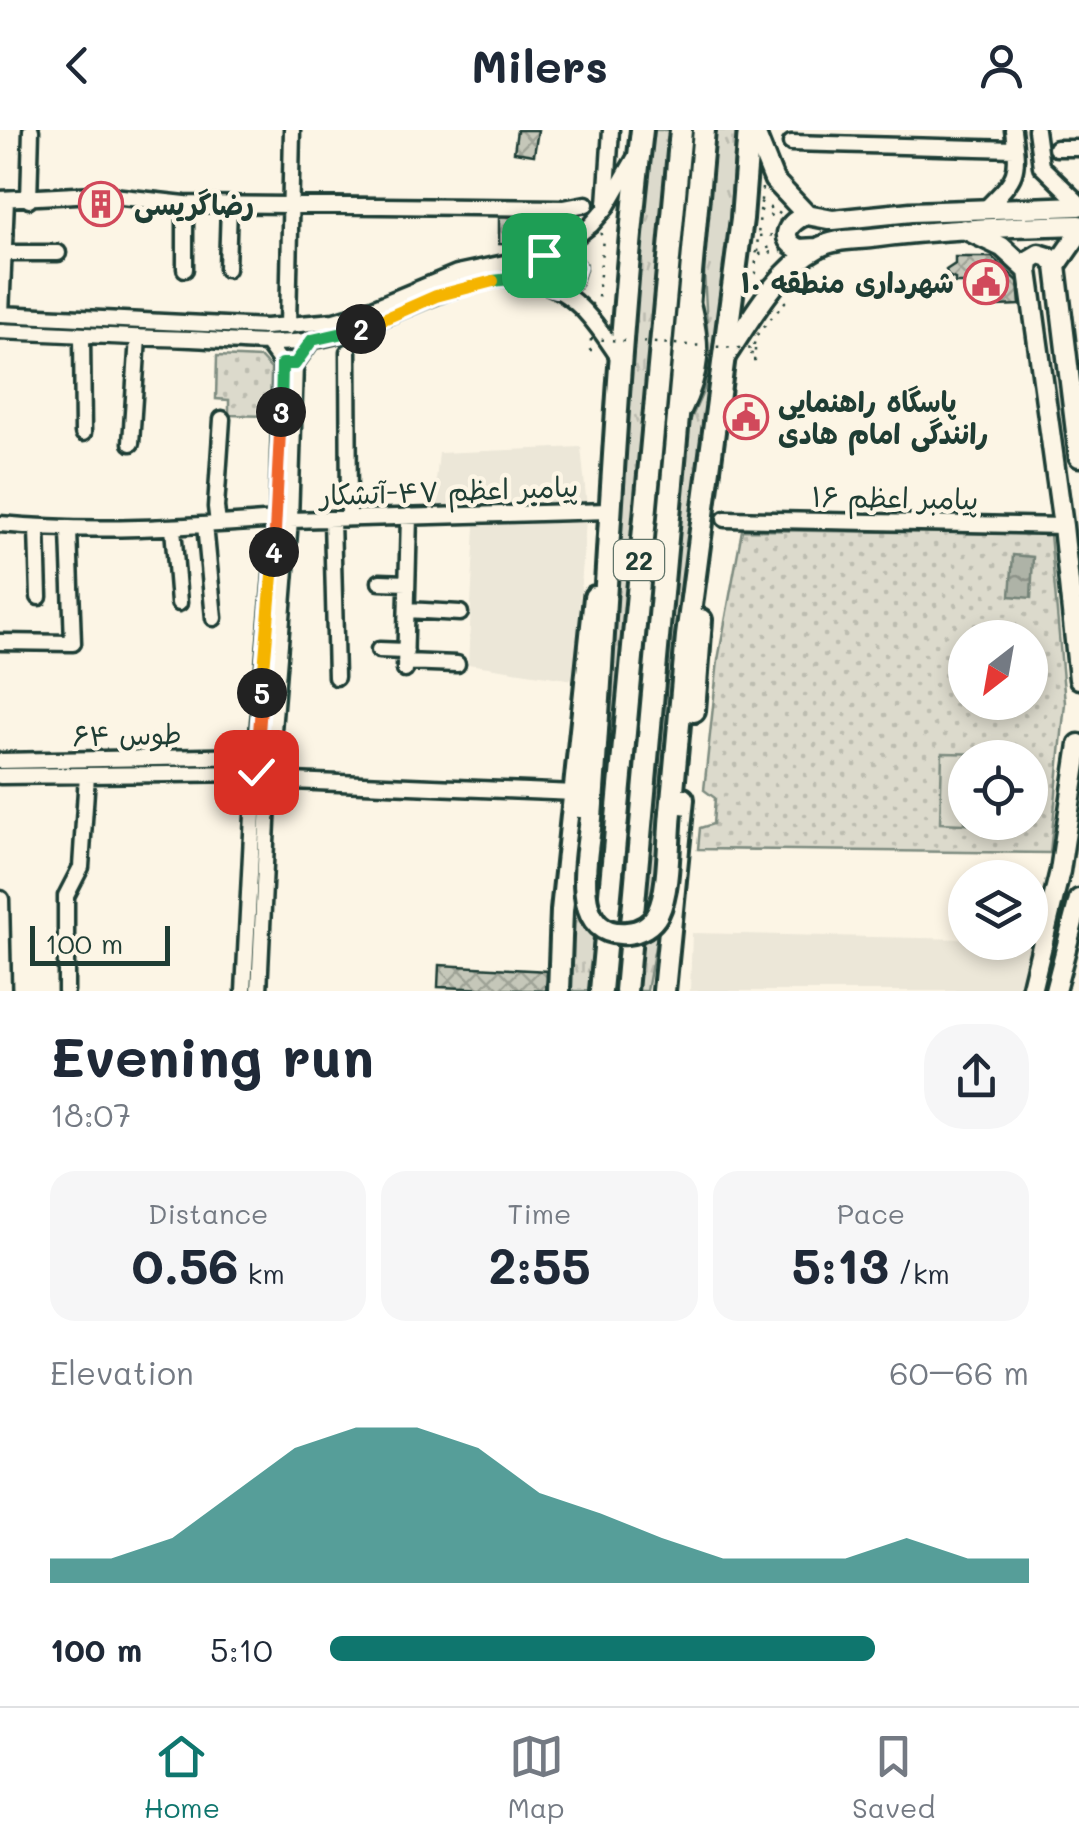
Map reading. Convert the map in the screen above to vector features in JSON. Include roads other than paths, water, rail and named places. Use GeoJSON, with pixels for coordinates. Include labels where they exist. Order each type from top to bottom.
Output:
{"type":"FeatureCollection","features":[{"type":"Feature","properties":{"kind":"highway","name":"22"},"geometry":{"type":"LineString","coordinates":[[601,991],[680,130]]}},
{"type":"Feature","properties":{"kind":"highway","name":"22"},"geometry":{"type":"LineString","coordinates":[[626,991],[704,130]]}},
{"type":"Feature","properties":{"kind":"highway"},"geometry":{"type":"LineString","coordinates":[[660,991],[715,519],[724,359],[751,130]]}},
{"type":"Feature","properties":{"kind":"highway"},"geometry":{"type":"LineString","coordinates":[[639,137],[608,511],[606,612],[585,902],[598,924],[621,934],[645,928],[660,908],[687,636],[715,519]]}},
{"type":"Feature","properties":{"kind":"highway"},"geometry":{"type":"LineString","coordinates":[[559,991],[562,912],[592,616],[608,511]]}},
{"type":"Feature","properties":{"kind":"main road"},"geometry":{"type":"LineString","coordinates":[[751,130],[799,249],[896,234],[1079,225]]}},
{"type":"Feature","properties":{"kind":"main road"},"geometry":{"type":"LineString","coordinates":[[791,230],[833,220],[1079,204]]}},
{"type":"Feature","properties":{"kind":"main road"},"geometry":{"type":"LineString","coordinates":[[964,229],[1002,247],[1028,271]]}},
{"type":"Feature","properties":{"kind":"main road"},"geometry":{"type":"LineString","coordinates":[[1056,266],[1079,233]]}},
{"type":"Feature","properties":{"kind":"main road"},"geometry":{"type":"LineString","coordinates":[[724,359],[773,289],[817,248]]}},
{"type":"Feature","properties":{"kind":"main road"},"geometry":{"type":"LineString","coordinates":[[1079,458],[1056,266],[1049,257],[1038,254],[1030,260],[1028,271],[1063,526],[1079,679]]}},
{"type":"Feature","properties":{"kind":"main road"},"geometry":{"type":"LineString","coordinates":[[1032,991],[1060,871],[1079,744]]}},
{"type":"Feature","properties":{"kind":"main road"},"geometry":{"type":"LineString","coordinates":[[1055,991],[1074,947],[1079,899]]}},
{"type":"Feature","properties":{"kind":"street"},"geometry":{"type":"LineString","coordinates":[[29,200],[31,130]]}},
{"type":"Feature","properties":{"kind":"street"},"geometry":{"type":"LineString","coordinates":[[288,327],[292,130]]}},
{"type":"Feature","properties":{"kind":"street"},"geometry":{"type":"LineString","coordinates":[[606,208],[610,130]]}},
{"type":"Feature","properties":{"kind":"street"},"geometry":{"type":"LineString","coordinates":[[986,208],[1012,183],[1017,168],[1013,130]]}},
{"type":"Feature","properties":{"kind":"street"},"geometry":{"type":"LineString","coordinates":[[1036,130],[1041,166],[1079,204]]}},
{"type":"Feature","properties":{"kind":"street"},"geometry":{"type":"LineString","coordinates":[[556,252],[606,208],[639,137]]}},
{"type":"Feature","properties":{"kind":"street"},"geometry":{"type":"LineString","coordinates":[[791,143],[1016,149]]}},
{"type":"Feature","properties":{"kind":"street"},"geometry":{"type":"LineString","coordinates":[[1056,148],[1079,148]]}},
{"type":"Feature","properties":{"kind":"street"},"geometry":{"type":"LineString","coordinates":[[1017,168],[1029,173],[1041,166]]}},
{"type":"Feature","properties":{"kind":"street"},"geometry":{"type":"LineString","coordinates":[[556,288],[572,283],[577,267],[567,254],[556,252],[457,273],[358,314],[288,327],[0,314],[3,199],[95,194],[185,204],[289,207],[565,208],[586,204]]}},
{"type":"Feature","properties":{"kind":"street"},"geometry":{"type":"LineString","coordinates":[[185,204],[185,269]]}},
{"type":"Feature","properties":{"kind":"street"},"geometry":{"type":"LineString","coordinates":[[227,269],[230,205]]}},
{"type":"Feature","properties":{"kind":"street"},"geometry":{"type":"LineString","coordinates":[[3,249],[58,253]]}},
{"type":"Feature","properties":{"kind":"street"},"geometry":{"type":"LineString","coordinates":[[0,331],[266,342],[312,340],[364,329],[436,296],[489,281],[518,278],[556,288],[585,310],[619,358]]}},
{"type":"Feature","properties":{"kind":"street"},"geometry":{"type":"LineString","coordinates":[[82,335],[83,433]]}},
{"type":"Feature","properties":{"kind":"street"},"geometry":{"type":"LineString","coordinates":[[132,443],[138,337]]}},
{"type":"Feature","properties":{"kind":"street"},"geometry":{"type":"LineString","coordinates":[[244,991],[284,520],[288,364],[312,340]]}},
{"type":"Feature","properties":{"kind":"street"},"geometry":{"type":"LineString","coordinates":[[266,342],[288,364]]}},
{"type":"Feature","properties":{"kind":"street"},"geometry":{"type":"LineString","coordinates":[[348,352],[349,518]]}},
{"type":"Feature","properties":{"kind":"street"},"geometry":{"type":"LineString","coordinates":[[214,618],[211,525],[216,508],[222,419]]}},
{"type":"Feature","properties":{"kind":"street","name":"پیامبر اعظم ۴۷-آتشکار"},"geometry":{"type":"LineString","coordinates":[[0,524],[68,531],[608,511]]}},
{"type":"Feature","properties":{"kind":"street"},"geometry":{"type":"LineString","coordinates":[[405,661],[409,516]]}},
{"type":"Feature","properties":{"kind":"street"},"geometry":{"type":"LineString","coordinates":[[332,519],[336,677]]}},
{"type":"Feature","properties":{"kind":"street","name":"پیامبر اعظم ۱۶"},"geometry":{"type":"LineString","coordinates":[[715,519],[1063,526]]}},
{"type":"Feature","properties":{"kind":"street"},"geometry":{"type":"LineString","coordinates":[[258,991],[260,770],[284,520]]}},
{"type":"Feature","properties":{"kind":"street"},"geometry":{"type":"LineString","coordinates":[[37,528],[40,597]]}},
{"type":"Feature","properties":{"kind":"street"},"geometry":{"type":"LineString","coordinates":[[173,528],[179,603]]}},
{"type":"Feature","properties":{"kind":"street"},"geometry":{"type":"LineString","coordinates":[[0,642],[73,642],[68,531]]}},
{"type":"Feature","properties":{"kind":"street"},"geometry":{"type":"LineString","coordinates":[[380,582],[407,584]]}},
{"type":"Feature","properties":{"kind":"street"},"geometry":{"type":"LineString","coordinates":[[407,610],[460,613]]}},
{"type":"Feature","properties":{"kind":"street"},"geometry":{"type":"LineString","coordinates":[[378,650],[405,661],[457,664]]}},
{"type":"Feature","properties":{"kind":"street","name":"طوس ۶۴"},"geometry":{"type":"LineString","coordinates":[[0,761],[260,770]]}},
{"type":"Feature","properties":{"kind":"street"},"geometry":{"type":"LineString","coordinates":[[260,770],[576,794]]}},
{"type":"Feature","properties":{"kind":"street","name":"طوس ۶۴"},"geometry":{"type":"LineString","coordinates":[[0,776],[260,770]]}},
{"type":"Feature","properties":{"kind":"street"},"geometry":{"type":"LineString","coordinates":[[66,991],[66,896],[81,868],[87,775]]}},
{"type":"Feature","properties":{"kind":"street"},"geometry":{"type":"LineString","coordinates":[[0,899],[4,991]]}},
{"type":"Feature","properties":{"kind":"water"},"geometry":{"type":"Polygon","coordinates":[[[1013,555],[1033,557],[1031,598],[1010,596],[1013,555]]]}},
{"type":"Feature","properties":{"kind":"place","name":"رضاگریسی"},"geometry":{"type":"Point","coordinates":[101,204]}},
{"type":"Feature","properties":{"kind":"place","name":"شهرداری منطقه ۱۰"},"geometry":{"type":"Point","coordinates":[986,282]}},
{"type":"Feature","properties":{"kind":"place","name":"پاسگاه راهنمایی رانندگی امام هادی"},"geometry":{"type":"Point","coordinates":[746,417]}}]}
